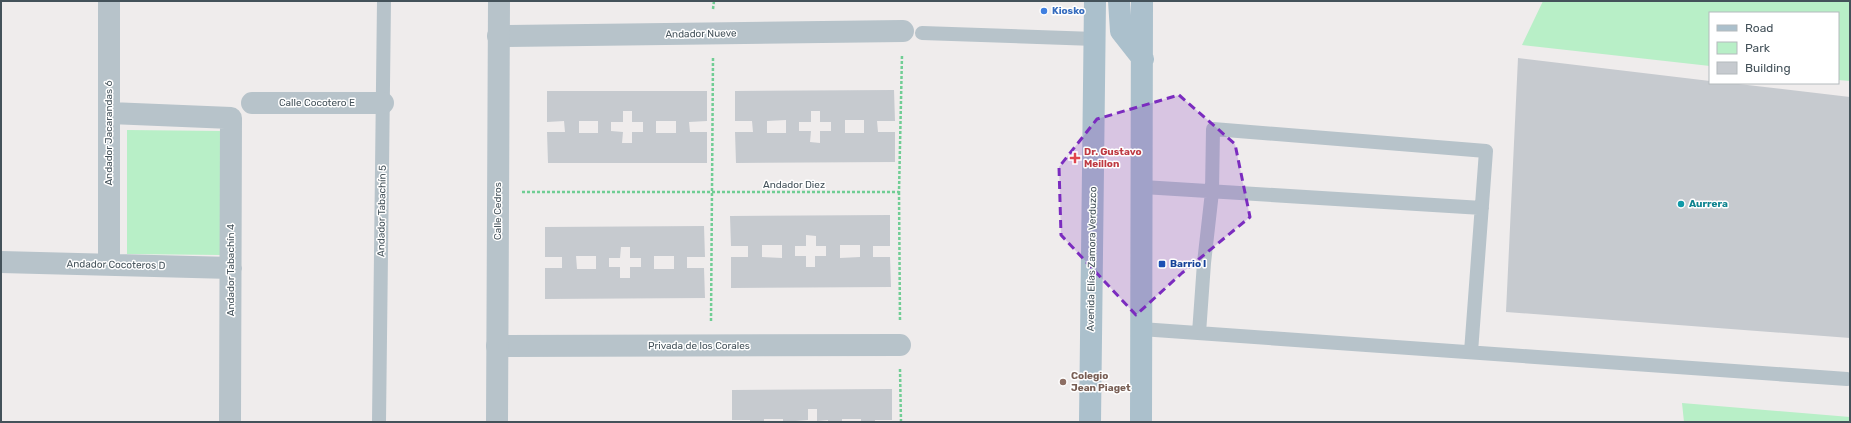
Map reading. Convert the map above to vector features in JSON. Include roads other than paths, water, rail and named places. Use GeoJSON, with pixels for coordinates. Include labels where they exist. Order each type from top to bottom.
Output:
{"type":"FeatureCollection","features":[{"type":"Feature","properties":{"kind":"main road","name":"Avenida Elías Zamora Verduzco"},"geometry":{"type":"LineString","coordinates":[[1090,422],[1095,1]]}},
{"type":"Feature","properties":{"kind":"main road"},"geometry":{"type":"LineString","coordinates":[[1119,1],[1121,31],[1143,59]]}},
{"type":"Feature","properties":{"kind":"main road"},"geometry":{"type":"LineString","coordinates":[[1141,422],[1143,187],[1142,1]]}},
{"type":"Feature","properties":{"kind":"street","name":"Andador Jacarandas 6"},"geometry":{"type":"LineString","coordinates":[[109,1],[109,264]]}},
{"type":"Feature","properties":{"kind":"street","name":"Calle Cedros"},"geometry":{"type":"LineString","coordinates":[[497,422],[498,1]]}},
{"type":"Feature","properties":{"kind":"street","name":"Andador Nueve"},"geometry":{"type":"LineString","coordinates":[[498,36],[913,32]]}},
{"type":"Feature","properties":{"kind":"street","name":"Calle Cocotero E"},"geometry":{"type":"LineString","coordinates":[[252,103],[383,103]]}},
{"type":"Feature","properties":{"kind":"street","name":"Andador Tabachín 4"},"geometry":{"type":"LineString","coordinates":[[110,113],[231,118],[230,422]]}},
{"type":"Feature","properties":{"kind":"street","name":"Andador Cocoteros D"},"geometry":{"type":"LineString","coordinates":[[1,262],[231,268]]}},
{"type":"Feature","properties":{"kind":"street","name":"Privada de los Corales"},"geometry":{"type":"LineString","coordinates":[[497,346],[900,345]]}},
{"type":"Feature","properties":{"kind":"lane","name":"Andador Tabachín 5"},"geometry":{"type":"LineString","coordinates":[[379,422],[384,1]]}},
{"type":"Feature","properties":{"kind":"lane"},"geometry":{"type":"LineString","coordinates":[[913,32],[1095,39]]}},
{"type":"Feature","properties":{"kind":"lane"},"geometry":{"type":"LineString","coordinates":[[1199,333],[1204,263],[1212,192],[1213,129],[1486,151],[1471,352]]}},
{"type":"Feature","properties":{"kind":"lane"},"geometry":{"type":"LineString","coordinates":[[1143,187],[1482,208]]}},
{"type":"Feature","properties":{"kind":"lane"},"geometry":{"type":"LineString","coordinates":[[1141,329],[1848,379]]}},
{"type":"Feature","properties":{"kind":"place","name":"Kiosko"},"geometry":{"type":"Point","coordinates":[1044,11]}},
{"type":"Feature","properties":{"kind":"place","name":"Dr. Gustavo Meillon"},"geometry":{"type":"Point","coordinates":[1075,158]}},
{"type":"Feature","properties":{"kind":"place","name":"Aurrera"},"geometry":{"type":"Point","coordinates":[1681,204]}},
{"type":"Feature","properties":{"kind":"place","name":"Barrio I"},"geometry":{"type":"Point","coordinates":[1162,264]}},
{"type":"Feature","properties":{"kind":"place","name":"Colegio Jean Piaget"},"geometry":{"type":"Point","coordinates":[1063,382]}}]}
